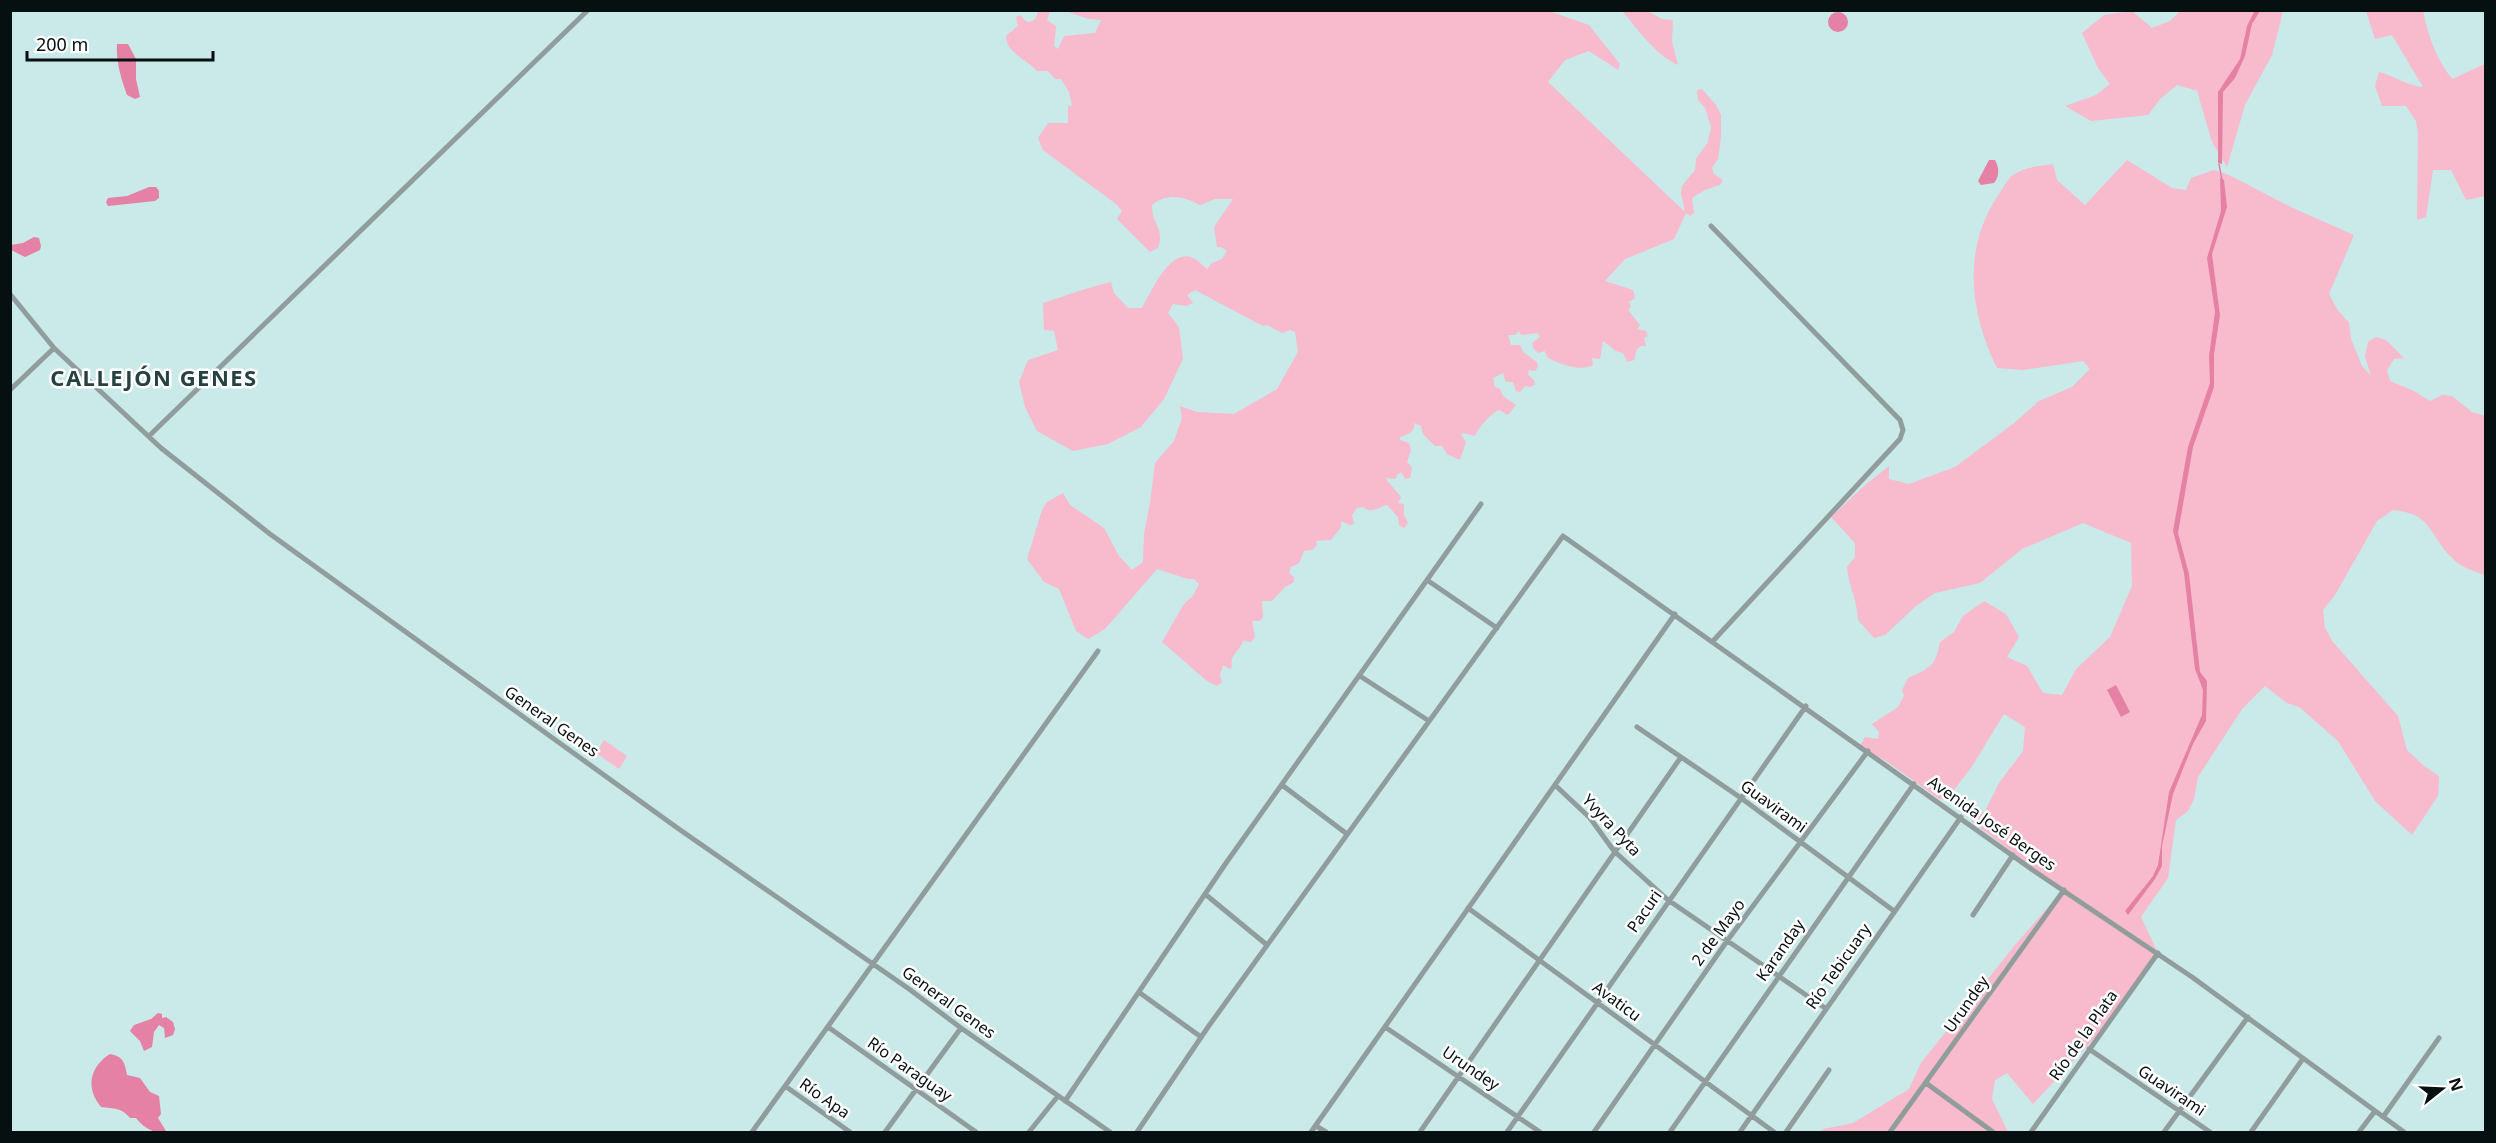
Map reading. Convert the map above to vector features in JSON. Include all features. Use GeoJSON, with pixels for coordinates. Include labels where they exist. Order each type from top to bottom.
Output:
{"type":"FeatureCollection","features":[{"type":"Feature","properties":{"kind":"street"},"geometry":{"type":"LineString","coordinates":[[149,436],[588,10]]}},
{"type":"Feature","properties":{"kind":"street"},"geometry":{"type":"LineString","coordinates":[[1711,226],[1900,420],[1903,430],[1900,439],[1713,641]]}},
{"type":"Feature","properties":{"kind":"street","name":"General Genes"},"geometry":{"type":"LineString","coordinates":[[10,294],[54,348],[149,436],[185,468],[270,534],[675,827],[874,964],[1110,1132]]}},
{"type":"Feature","properties":{"kind":"street"},"geometry":{"type":"LineString","coordinates":[[10,390],[54,348]]}},
{"type":"Feature","properties":{"kind":"street"},"geometry":{"type":"LineString","coordinates":[[1065,1101],[1205,894],[1481,504]]}},
{"type":"Feature","properties":{"kind":"street","name":"Avenida José Berges"},"geometry":{"type":"LineString","coordinates":[[1497,628],[1563,536],[1806,706],[2013,855],[2158,953],[2404,1132]]}},
{"type":"Feature","properties":{"kind":"street"},"geometry":{"type":"LineString","coordinates":[[1137,1132],[1267,945],[1497,628],[1427,580]]}},
{"type":"Feature","properties":{"kind":"street"},"geometry":{"type":"LineString","coordinates":[[1311,1132],[1675,614]]}},
{"type":"Feature","properties":{"kind":"street"},"geometry":{"type":"LineString","coordinates":[[752,1132],[1098,651]]}},
{"type":"Feature","properties":{"kind":"street"},"geometry":{"type":"LineString","coordinates":[[1360,676],[1429,721]]}},
{"type":"Feature","properties":{"kind":"street","name":"Pacuri"},"geometry":{"type":"LineString","coordinates":[[1508,1132],[1668,900],[1806,706]]}},
{"type":"Feature","properties":{"kind":"street","name":"Guavirami"},"geometry":{"type":"LineString","coordinates":[[1637,727],[1741,798],[1894,910]]}},
{"type":"Feature","properties":{"kind":"street","name":"2 de Mayo"},"geometry":{"type":"LineString","coordinates":[[1594,1132],[1727,941],[1868,751]]}},
{"type":"Feature","properties":{"kind":"street"},"geometry":{"type":"LineString","coordinates":[[1420,1132],[1681,757]]}},
{"type":"Feature","properties":{"kind":"street"},"geometry":{"type":"LineString","coordinates":[[1282,784],[1347,834]]}},
{"type":"Feature","properties":{"kind":"street","name":"Karanday"},"geometry":{"type":"LineString","coordinates":[[1670,1132],[1914,784]]}},
{"type":"Feature","properties":{"kind":"street","name":"Yvyra Pyta"},"geometry":{"type":"LineString","coordinates":[[1555,785],[1590,818],[1614,851],[1668,900],[1825,1008]]}},
{"type":"Feature","properties":{"kind":"street","name":"Río Tebicuary"},"geometry":{"type":"LineString","coordinates":[[1740,1132],[1961,817]]}},
{"type":"Feature","properties":{"kind":"street"},"geometry":{"type":"LineString","coordinates":[[1973,915],[2013,855]]}},
{"type":"Feature","properties":{"kind":"street","name":"Urundey"},"geometry":{"type":"LineString","coordinates":[[1890,1132],[2064,890]]}},
{"type":"Feature","properties":{"kind":"street"},"geometry":{"type":"LineString","coordinates":[[1205,894],[1267,945]]}},
{"type":"Feature","properties":{"kind":"street","name":"Avaticu"},"geometry":{"type":"LineString","coordinates":[[1468,908],[1774,1132]]}},
{"type":"Feature","properties":{"kind":"street","name":"Río de la Plata"},"geometry":{"type":"LineString","coordinates":[[2031,1132],[2158,953]]}},
{"type":"Feature","properties":{"kind":"street"},"geometry":{"type":"LineString","coordinates":[[1140,993],[1202,1037]]}},
{"type":"Feature","properties":{"kind":"street"},"geometry":{"type":"LineString","coordinates":[[2164,1132],[2248,1017]]}},
{"type":"Feature","properties":{"kind":"street","name":"Río Paraguay"},"geometry":{"type":"LineString","coordinates":[[828,1027],[976,1132]]}},
{"type":"Feature","properties":{"kind":"street","name":"Urundey"},"geometry":{"type":"LineString","coordinates":[[1385,1027],[1540,1132]]}},
{"type":"Feature","properties":{"kind":"street"},"geometry":{"type":"LineString","coordinates":[[885,1132],[961,1028]]}},
{"type":"Feature","properties":{"kind":"street"},"geometry":{"type":"LineString","coordinates":[[2383,1117],[2439,1038]]}},
{"type":"Feature","properties":{"kind":"street","name":"Guavirami"},"geometry":{"type":"LineString","coordinates":[[2089,1050],[2210,1132]]}},
{"type":"Feature","properties":{"kind":"street"},"geometry":{"type":"LineString","coordinates":[[2252,1132],[2302,1060]]}},
{"type":"Feature","properties":{"kind":"street"},"geometry":{"type":"LineString","coordinates":[[1786,1132],[1829,1070]]}},
{"type":"Feature","properties":{"kind":"street"},"geometry":{"type":"LineString","coordinates":[[1926,1083],[1993,1132]]}},
{"type":"Feature","properties":{"kind":"street","name":"Río Apa"},"geometry":{"type":"LineString","coordinates":[[785,1086],[850,1132]]}},
{"type":"Feature","properties":{"kind":"street"},"geometry":{"type":"LineString","coordinates":[[1029,1132],[1058,1096]]}},
{"type":"Feature","properties":{"kind":"street"},"geometry":{"type":"LineString","coordinates":[[2359,1132],[2375,1111]]}},
{"type":"Feature","properties":{"kind":"street"},"geometry":{"type":"LineString","coordinates":[[1316,1126],[1326,1132]]}},
{"type":"Feature","properties":{"kind":"shaded area"},"geometry":{"type":"Polygon","coordinates":[[[2255,10],[2260,11],[2252,24],[2245,56],[2235,78],[2223,92],[2222,164],[2218,163],[2218,92],[2240,59],[2247,26],[2255,10]]]}},
{"type":"Feature","properties":{"kind":"shaded area"},"geometry":{"type":"Polygon","coordinates":[[[1038,11],[1050,11],[1047,20],[1056,26],[1054,46],[1058,49],[1064,36],[1095,33],[1101,20],[1089,19],[1065,11],[1549,11],[1589,25],[1620,64],[1618,70],[1589,51],[1565,60],[1548,82],[1685,212],[1682,186],[1695,170],[1696,159],[1708,142],[1711,127],[1705,108],[1698,100],[1697,90],[1702,89],[1716,105],[1721,115],[1718,159],[1712,168],[1714,174],[1723,180],[1720,185],[1692,198],[1694,213],[1690,216],[1686,213],[1674,239],[1625,259],[1605,281],[1633,290],[1635,298],[1629,302],[1631,307],[1628,310],[1640,325],[1637,329],[1646,331],[1648,336],[1644,338],[1646,346],[1637,349],[1634,360],[1627,362],[1623,353],[1616,351],[1603,341],[1600,359],[1592,358],[1593,365],[1582,368],[1570,366],[1547,357],[1545,351],[1538,353],[1533,348],[1532,343],[1540,337],[1538,333],[1521,335],[1519,331],[1515,335],[1508,335],[1511,345],[1520,345],[1523,352],[1537,362],[1538,367],[1535,371],[1529,370],[1528,375],[1534,380],[1535,385],[1525,386],[1520,392],[1516,391],[1513,382],[1506,382],[1503,373],[1493,378],[1495,387],[1516,405],[1508,415],[1499,410],[1492,414],[1475,436],[1463,433],[1461,435],[1466,442],[1460,460],[1447,454],[1442,446],[1435,446],[1423,434],[1421,426],[1414,423],[1414,428],[1410,433],[1400,437],[1400,440],[1409,443],[1411,450],[1407,462],[1412,468],[1410,478],[1405,479],[1401,472],[1396,479],[1385,478],[1401,497],[1398,503],[1404,504],[1404,515],[1408,523],[1404,528],[1399,525],[1398,517],[1387,505],[1372,510],[1357,508],[1352,515],[1354,524],[1350,525],[1341,521],[1341,527],[1331,540],[1316,541],[1317,545],[1312,550],[1304,551],[1299,563],[1291,567],[1289,573],[1294,577],[1294,582],[1285,587],[1272,601],[1262,601],[1263,617],[1260,621],[1252,621],[1255,637],[1251,642],[1243,641],[1233,656],[1230,669],[1223,665],[1220,675],[1222,682],[1217,686],[1207,681],[1162,642],[1184,604],[1193,596],[1199,584],[1194,579],[1157,569],[1105,629],[1088,639],[1076,631],[1059,589],[1044,582],[1027,559],[1042,510],[1047,502],[1063,493],[1070,505],[1104,528],[1119,556],[1132,570],[1143,562],[1144,534],[1155,463],[1174,441],[1182,418],[1180,406],[1197,412],[1234,414],[1277,389],[1298,352],[1295,332],[1290,330],[1282,333],[1267,325],[1263,326],[1195,290],[1187,295],[1193,303],[1186,306],[1173,304],[1168,313],[1179,327],[1183,359],[1164,399],[1141,427],[1108,444],[1073,451],[1037,431],[1025,407],[1019,382],[1028,360],[1058,350],[1054,331],[1044,330],[1043,303],[1111,282],[1114,293],[1128,308],[1142,308],[1162,274],[1175,260],[1191,257],[1207,269],[1212,263],[1222,259],[1227,251],[1217,247],[1214,227],[1233,199],[1215,199],[1200,205],[1175,197],[1158,201],[1152,205],[1152,211],[1160,241],[1158,248],[1150,252],[1117,219],[1122,211],[1116,204],[1043,150],[1038,138],[1048,123],[1068,123],[1068,106],[1072,106],[1069,92],[1061,79],[1055,79],[1048,71],[1037,71],[1013,51],[1009,47],[1006,36],[1018,26],[1016,17],[1020,15],[1027,22],[1032,21],[1036,18],[1038,11]]]}},
{"type":"Feature","properties":{"kind":"shaded area"},"geometry":{"type":"Polygon","coordinates":[[[1622,11],[1647,11],[1662,19],[1673,20],[1672,42],[1678,65],[1654,48],[1622,11]]]}},
{"type":"Feature","properties":{"kind":"shaded area"},"geometry":{"type":"Polygon","coordinates":[[[2132,11],[2152,28],[2170,21],[2180,11],[2283,11],[2272,55],[2245,105],[2227,167],[2212,142],[2197,91],[2177,85],[2160,99],[2148,115],[2091,121],[2065,106],[2096,95],[2110,84],[2098,68],[2082,33],[2104,15],[2132,11]]]}},
{"type":"Feature","properties":{"kind":"shaded area"},"geometry":{"type":"Polygon","coordinates":[[[2366,11],[2423,11],[2433,46],[2452,79],[2485,64],[2485,196],[2466,200],[2451,170],[2433,170],[2426,217],[2417,220],[2418,133],[2416,121],[2406,106],[2382,106],[2375,86],[2379,72],[2423,87],[2392,35],[2375,39],[2366,11]]]}},
{"type":"Feature","properties":{"kind":"shaded area"},"geometry":{"type":"Polygon","coordinates":[[[1838,12],[1845,15],[1848,22],[1845,29],[1838,32],[1831,29],[1828,22],[1831,15],[1838,12]]]}},
{"type":"Feature","properties":{"kind":"shaded area"},"geometry":{"type":"Polygon","coordinates":[[[117,44],[128,44],[136,59],[136,79],[140,97],[135,99],[127,95],[125,89],[118,64],[117,44]]]}},
{"type":"Feature","properties":{"kind":"shaded area"},"geometry":{"type":"Polygon","coordinates":[[[1989,160],[1995,160],[1997,177],[1994,183],[1981,185],[1978,181],[1989,160]]]}},
{"type":"Feature","properties":{"kind":"shaded area"},"geometry":{"type":"Polygon","coordinates":[[[2127,160],[2172,188],[2186,190],[2191,178],[2214,170],[2354,235],[2329,294],[2337,309],[2349,323],[2351,339],[2362,366],[2371,376],[2365,356],[2368,342],[2376,337],[2386,340],[2404,358],[2394,359],[2387,370],[2390,381],[2430,401],[2442,395],[2452,396],[2472,412],[2485,416],[2485,575],[2468,569],[2456,561],[2444,549],[2429,527],[2416,516],[2393,510],[2377,521],[2335,595],[2323,610],[2325,628],[2333,642],[2398,716],[2407,750],[2439,776],[2438,796],[2412,835],[2375,801],[2338,741],[2299,707],[2287,703],[2265,686],[2242,709],[2198,777],[2194,799],[2188,811],[2176,820],[2168,878],[2141,917],[2158,953],[2104,1028],[2033,1104],[2007,1073],[1995,1080],[1992,1099],[2008,1132],[1819,1132],[1853,1123],[1909,1089],[1921,1063],[2015,945],[2063,890],[1971,821],[1985,811],[1999,783],[2023,751],[2025,727],[2004,714],[1971,768],[1946,800],[1939,799],[1889,763],[1860,746],[1865,737],[1878,739],[1879,732],[1872,724],[1898,707],[1904,696],[1902,690],[1908,678],[1934,662],[1940,642],[1954,632],[1963,616],[1984,601],[2006,614],[2019,637],[2007,657],[2027,666],[2043,693],[2062,695],[2076,669],[2110,637],[2132,586],[2131,543],[2083,523],[2022,549],[1980,583],[1935,593],[1916,606],[1885,635],[1874,638],[1858,620],[1848,574],[1847,567],[1855,557],[1855,543],[1831,517],[1889,466],[1889,479],[1909,484],[1955,467],[2013,424],[2039,401],[2072,387],[2090,369],[2083,361],[2023,370],[1997,368],[1981,326],[1976,304],[1974,260],[1978,239],[1986,218],[2009,179],[2017,172],[2053,164],[2057,180],[2085,205],[2127,160]]]}},
{"type":"Feature","properties":{"kind":"shaded area"},"geometry":{"type":"Polygon","coordinates":[[[2220,178],[2224,180],[2227,207],[2212,254],[2220,315],[2214,354],[2214,387],[2193,447],[2178,533],[2189,574],[2200,672],[2207,681],[2206,721],[2193,744],[2173,794],[2162,846],[2162,866],[2128,915],[2125,911],[2153,876],[2158,865],[2169,792],[2202,715],[2203,690],[2195,669],[2184,573],[2173,531],[2188,447],[2210,383],[2209,356],[2215,312],[2207,258],[2221,211],[2220,178]]]}},
{"type":"Feature","properties":{"kind":"shaded area"},"geometry":{"type":"Polygon","coordinates":[[[149,187],[156,187],[159,191],[159,198],[155,201],[108,206],[106,202],[108,198],[127,196],[149,187]]]}},
{"type":"Feature","properties":{"kind":"shaded area"},"geometry":{"type":"Polygon","coordinates":[[[34,237],[39,238],[40,250],[25,257],[11,250],[11,245],[23,243],[34,237]]]}},
{"type":"Feature","properties":{"kind":"shaded area"},"geometry":{"type":"Polygon","coordinates":[[[2116,685],[2130,712],[2121,717],[2107,690],[2116,685]]]}},
{"type":"Feature","properties":{"kind":"shaded area"},"geometry":{"type":"Polygon","coordinates":[[[604,740],[627,756],[619,769],[596,753],[604,740]]]}},
{"type":"Feature","properties":{"kind":"shaded area"},"geometry":{"type":"Polygon","coordinates":[[[158,1013],[162,1014],[162,1018],[166,1017],[173,1022],[175,1029],[173,1035],[165,1038],[164,1028],[159,1025],[154,1032],[152,1047],[144,1051],[140,1041],[130,1031],[134,1025],[151,1019],[158,1013]]]}},
{"type":"Feature","properties":{"kind":"shaded area"},"geometry":{"type":"Polygon","coordinates":[[[110,1054],[118,1056],[123,1061],[127,1075],[140,1078],[150,1092],[159,1096],[161,1114],[158,1118],[166,1131],[153,1131],[136,1118],[130,1118],[120,1110],[101,1107],[93,1092],[92,1078],[98,1065],[110,1054]]]}},
{"type":"Feature","properties":{"kind":"waterway"},"geometry":{"type":"LineString","coordinates":[[2219,164],[2222,180]]}},
{"type":"Feature","properties":{"kind":"district","name":"CALLEJÓN GENES"},"geometry":{"type":"Point","coordinates":[154,378]}}]}
